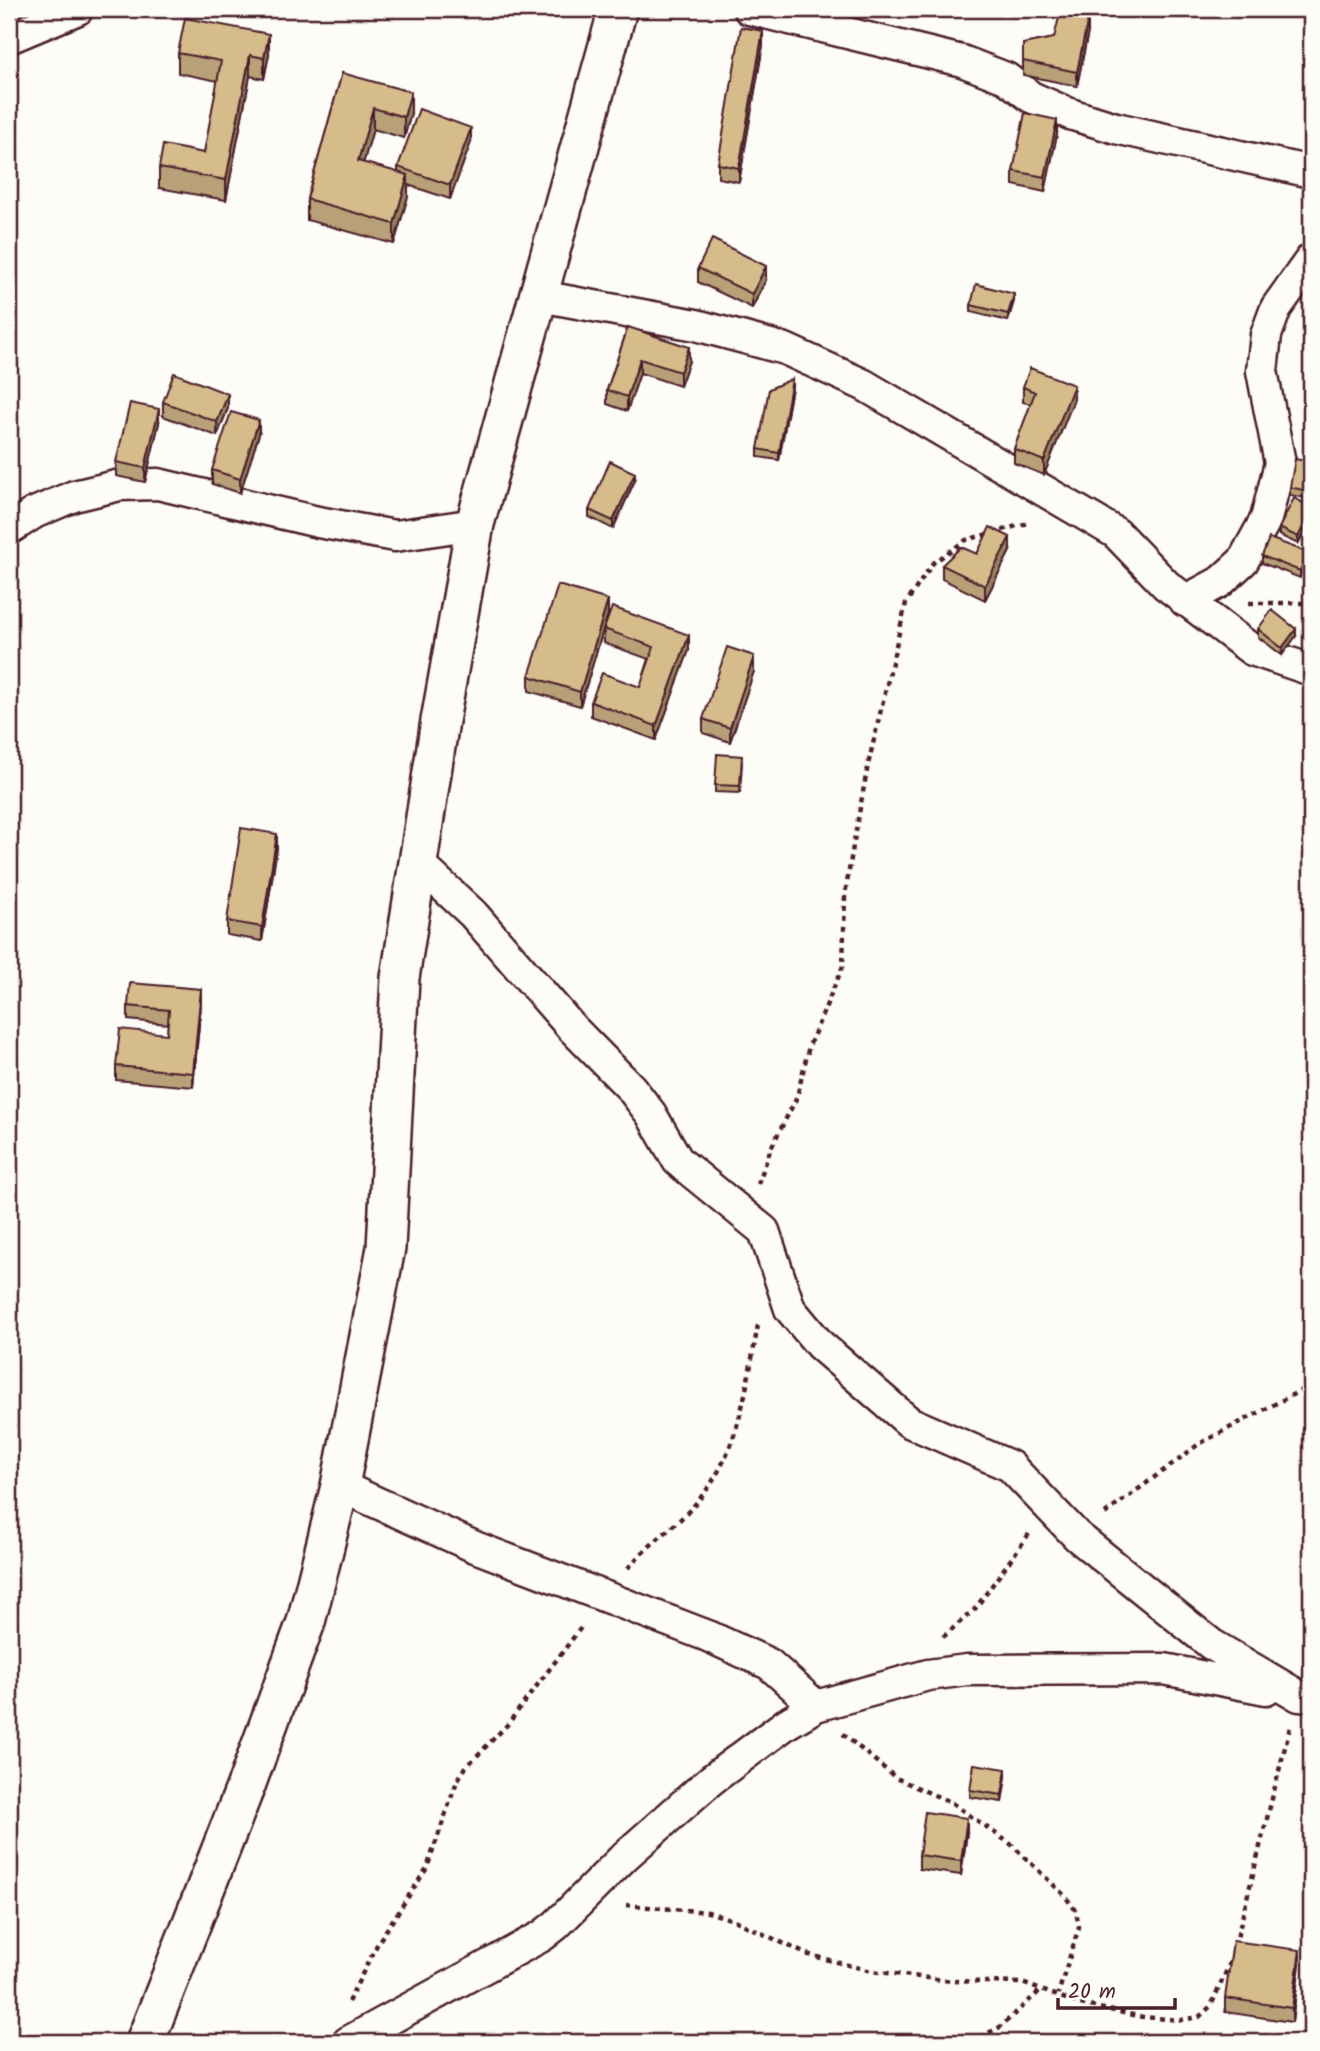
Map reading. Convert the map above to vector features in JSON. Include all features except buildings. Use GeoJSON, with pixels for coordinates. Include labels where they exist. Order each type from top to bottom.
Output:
{"type":"FeatureCollection","features":[{"type":"Feature","properties":{"kind":"street"},"geometry":{"type":"LineString","coordinates":[[9,38],[78,9]]}},
{"type":"Feature","properties":{"kind":"street"},"geometry":{"type":"LineString","coordinates":[[145,2042],[247,1783],[306,1622],[340,1486],[386,1248],[400,978],[475,524],[618,9]]}},
{"type":"Feature","properties":{"kind":"street"},"geometry":{"type":"LineString","coordinates":[[749,9],[962,61],[1006,78],[1031,97],[1070,114],[1116,128],[1311,172]]}},
{"type":"Feature","properties":{"kind":"street"},"geometry":{"type":"LineString","coordinates":[[1185,601],[1220,582],[1243,561],[1266,519],[1280,463],[1262,371],[1266,335],[1276,309],[1311,259]]}},
{"type":"Feature","properties":{"kind":"street"},"geometry":{"type":"LineString","coordinates":[[540,296],[696,325],[785,349],[864,385],[1116,533],[1185,601],[1252,650],[1311,670]]}},
{"type":"Feature","properties":{"kind":"street"},"geometry":{"type":"LineString","coordinates":[[9,529],[34,513],[74,496],[120,485],[158,484],[318,522],[395,536],[475,524]]}},
{"type":"Feature","properties":{"kind":"street"},"geometry":{"type":"LineString","coordinates":[[418,863],[454,900],[473,915],[572,1028],[631,1088],[651,1114],[678,1161],[703,1185],[751,1219],[768,1237],[772,1263],[790,1309],[799,1324],[897,1413],[945,1440],[1010,1466],[1077,1536],[1211,1644],[1305,1696]]}},
{"type":"Feature","properties":{"kind":"street"},"geometry":{"type":"LineString","coordinates":[[340,1486],[475,1547],[708,1636],[769,1664],[796,1685],[816,1706]]}},
{"type":"Feature","properties":{"kind":"street"},"geometry":{"type":"LineString","coordinates":[[348,2042],[542,1936],[626,1855],[712,1780],[786,1724],[816,1706],[928,1675],[967,1670],[1164,1669],[1305,1696]]}},
{"type":"Feature","properties":{"kind":"path"},"geometry":{"type":"LineString","coordinates":[[751,1219],[756,1189],[771,1148],[797,1097],[809,1046],[844,966],[845,895],[868,765],[906,603],[933,563],[966,540],[1027,523],[1085,516]]}},
{"type":"Feature","properties":{"kind":"path"},"geometry":{"type":"LineString","coordinates":[[346,2006],[379,1941],[427,1868],[457,1781],[501,1731],[642,1552],[702,1497],[725,1458],[737,1426],[772,1263]]}},
{"type":"Feature","properties":{"kind":"path"},"geometry":{"type":"LineString","coordinates":[[1077,1536],[1199,1444],[1311,1385]]}},
{"type":"Feature","properties":{"kind":"path"},"geometry":{"type":"LineString","coordinates":[[935,1644],[975,1609],[1047,1506]]}},
{"type":"Feature","properties":{"kind":"path"},"geometry":{"type":"LineString","coordinates":[[569,1912],[630,1904],[696,1910],[736,1921],[806,1954],[870,1971],[952,1981],[1010,1981],[1059,1994],[1080,2004],[1164,2019],[1199,2017],[1211,2006],[1230,1962],[1305,1696]]}},
{"type":"Feature","properties":{"kind":"path"},"geometry":{"type":"LineString","coordinates":[[816,1706],[882,1770],[908,1786],[952,1803],[1012,1845],[1065,1896],[1076,1911],[1079,1927],[1059,1994]]}},
{"type":"Feature","properties":{"kind":"path"},"geometry":{"type":"LineString","coordinates":[[971,2042],[1000,2027],[1042,1989]]}}]}
